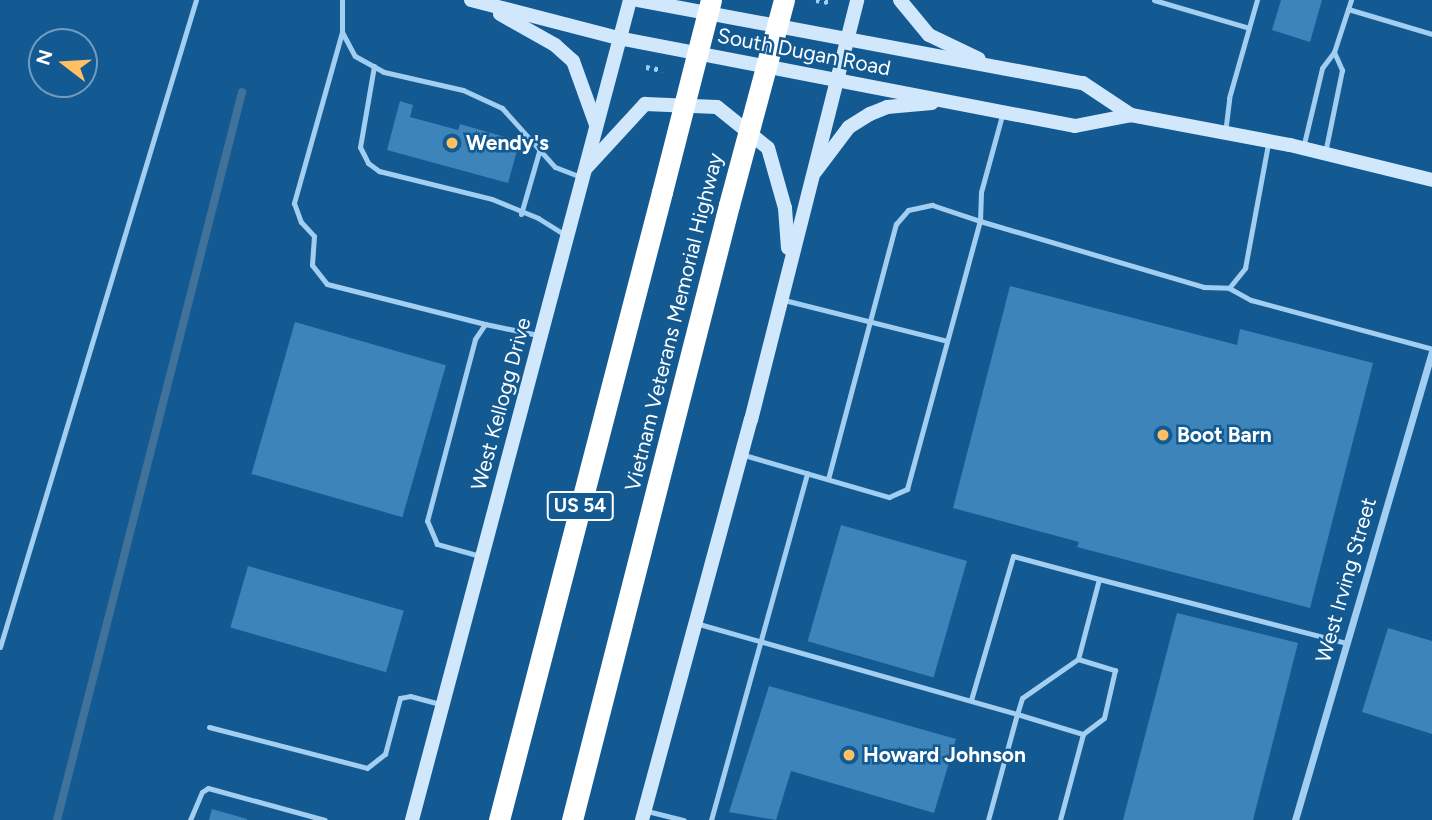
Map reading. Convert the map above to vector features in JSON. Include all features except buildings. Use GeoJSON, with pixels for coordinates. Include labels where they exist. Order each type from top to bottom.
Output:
{"type":"FeatureCollection","features":[{"type":"Feature","properties":{"kind":"highway","name":"Vietnam Veterans Memorial Highway"},"geometry":{"type":"LineString","coordinates":[[499,820],[711,0]]}},
{"type":"Feature","properties":{"kind":"highway","name":"Vietnam Veterans Memorial Highway"},"geometry":{"type":"LineString","coordinates":[[572,820],[784,0]]}},
{"type":"Feature","properties":{"kind":"main road","name":"West Kellogg Drive"},"geometry":{"type":"LineString","coordinates":[[412,820],[630,0]]}},
{"type":"Feature","properties":{"kind":"main road","name":"South Dugan Road"},"geometry":{"type":"LineString","coordinates":[[638,0],[1083,83],[1131,115]]}},
{"type":"Feature","properties":{"kind":"main road"},"geometry":{"type":"LineString","coordinates":[[643,815],[741,454],[857,0]]}},
{"type":"Feature","properties":{"kind":"main road"},"geometry":{"type":"LineString","coordinates":[[900,0],[929,35],[999,69]]}},
{"type":"Feature","properties":{"kind":"main road","name":"South Dugan Road"},"geometry":{"type":"LineString","coordinates":[[477,2],[618,38],[1075,126],[1131,115],[1303,148],[1432,180]]}},
{"type":"Feature","properties":{"kind":"main road"},"geometry":{"type":"LineString","coordinates":[[477,2],[555,45],[573,61],[596,125]]}},
{"type":"Feature","properties":{"kind":"main road"},"geometry":{"type":"LineString","coordinates":[[810,178],[849,127],[870,114],[887,107],[951,101]]}},
{"type":"Feature","properties":{"kind":"main road"},"geometry":{"type":"LineString","coordinates":[[584,173],[645,104],[717,107],[768,148],[785,208],[789,260]]}},
{"type":"Feature","properties":{"kind":"street","name":"West Irving Street"},"geometry":{"type":"LineString","coordinates":[[1295,820],[1432,349]]}},
{"type":"Feature","properties":{"kind":"lane"},"geometry":{"type":"LineString","coordinates":[[0,647],[196,0]]}},
{"type":"Feature","properties":{"kind":"lane"},"geometry":{"type":"LineString","coordinates":[[342,0],[342,32],[294,203],[301,222],[314,236],[312,265],[327,284],[541,336]]}},
{"type":"Feature","properties":{"kind":"lane"},"geometry":{"type":"LineString","coordinates":[[1154,0],[1249,28]]}},
{"type":"Feature","properties":{"kind":"lane"},"geometry":{"type":"LineString","coordinates":[[1225,133],[1228,98],[1257,0]]}},
{"type":"Feature","properties":{"kind":"lane"},"geometry":{"type":"LineString","coordinates":[[1303,148],[1322,68],[1334,52],[1351,0]]}},
{"type":"Feature","properties":{"kind":"lane"},"geometry":{"type":"LineString","coordinates":[[1348,9],[1432,34]]}},
{"type":"Feature","properties":{"kind":"lane"},"geometry":{"type":"LineString","coordinates":[[342,32],[355,56],[374,66],[463,90],[502,108],[555,167],[584,173]]}},
{"type":"Feature","properties":{"kind":"lane"},"geometry":{"type":"LineString","coordinates":[[1325,153],[1342,70],[1334,52]]}},
{"type":"Feature","properties":{"kind":"lane"},"geometry":{"type":"LineString","coordinates":[[374,66],[360,147],[368,163],[379,171],[492,199],[521,214],[538,218],[567,237]]}},
{"type":"Feature","properties":{"kind":"lane"},"geometry":{"type":"LineString","coordinates":[[741,454],[889,497],[907,489],[980,221],[981,192],[1003,112]]}},
{"type":"Feature","properties":{"kind":"lane"},"geometry":{"type":"LineString","coordinates":[[1229,288],[1245,268],[1268,141]]}},
{"type":"Feature","properties":{"kind":"lane"},"geometry":{"type":"LineString","coordinates":[[521,214],[540,148]]}},
{"type":"Feature","properties":{"kind":"lane"},"geometry":{"type":"LineString","coordinates":[[828,479],[896,224],[908,210],[932,205],[1204,287],[1229,288],[1251,300],[1432,349]]}},
{"type":"Feature","properties":{"kind":"lane"},"geometry":{"type":"LineString","coordinates":[[780,299],[947,341]]}},
{"type":"Feature","properties":{"kind":"lane"},"geometry":{"type":"LineString","coordinates":[[482,557],[437,544],[427,521],[475,339],[485,324]]}},
{"type":"Feature","properties":{"kind":"lane"},"geometry":{"type":"LineString","coordinates":[[711,820],[807,473]]}},
{"type":"Feature","properties":{"kind":"lane"},"geometry":{"type":"LineString","coordinates":[[971,700],[1013,556],[1346,643]]}},
{"type":"Feature","properties":{"kind":"lane"},"geometry":{"type":"LineString","coordinates":[[988,820],[1022,698],[1078,659],[1098,579]]}},
{"type":"Feature","properties":{"kind":"lane"},"geometry":{"type":"LineString","coordinates":[[695,623],[1083,734]]}},
{"type":"Feature","properties":{"kind":"lane"},"geometry":{"type":"LineString","coordinates":[[1060,820],[1083,734],[1104,718],[1115,670],[1078,659]]}},
{"type":"Feature","properties":{"kind":"lane"},"geometry":{"type":"LineString","coordinates":[[209,727],[367,768],[385,754],[400,698],[410,695],[443,705]]}},
{"type":"Feature","properties":{"kind":"lane"},"geometry":{"type":"LineString","coordinates":[[190,820],[208,788],[325,820]]}},
{"type":"Feature","properties":{"kind":"lane"},"geometry":{"type":"LineString","coordinates":[[643,815],[684,820]]}},
{"type":"Feature","properties":{"kind":"path"},"geometry":{"type":"LineString","coordinates":[[816,0],[829,2]]}},
{"type":"Feature","properties":{"kind":"waterway"},"geometry":{"type":"LineString","coordinates":[[57,820],[242,92]]}},
{"type":"Feature","properties":{"kind":"place","name":"Wendy's"},"geometry":{"type":"Point","coordinates":[452,143]}},
{"type":"Feature","properties":{"kind":"place","name":"Boot Barn"},"geometry":{"type":"Point","coordinates":[1163,435]}},
{"type":"Feature","properties":{"kind":"place","name":"Howard Johnson"},"geometry":{"type":"Point","coordinates":[849,755]}}]}
